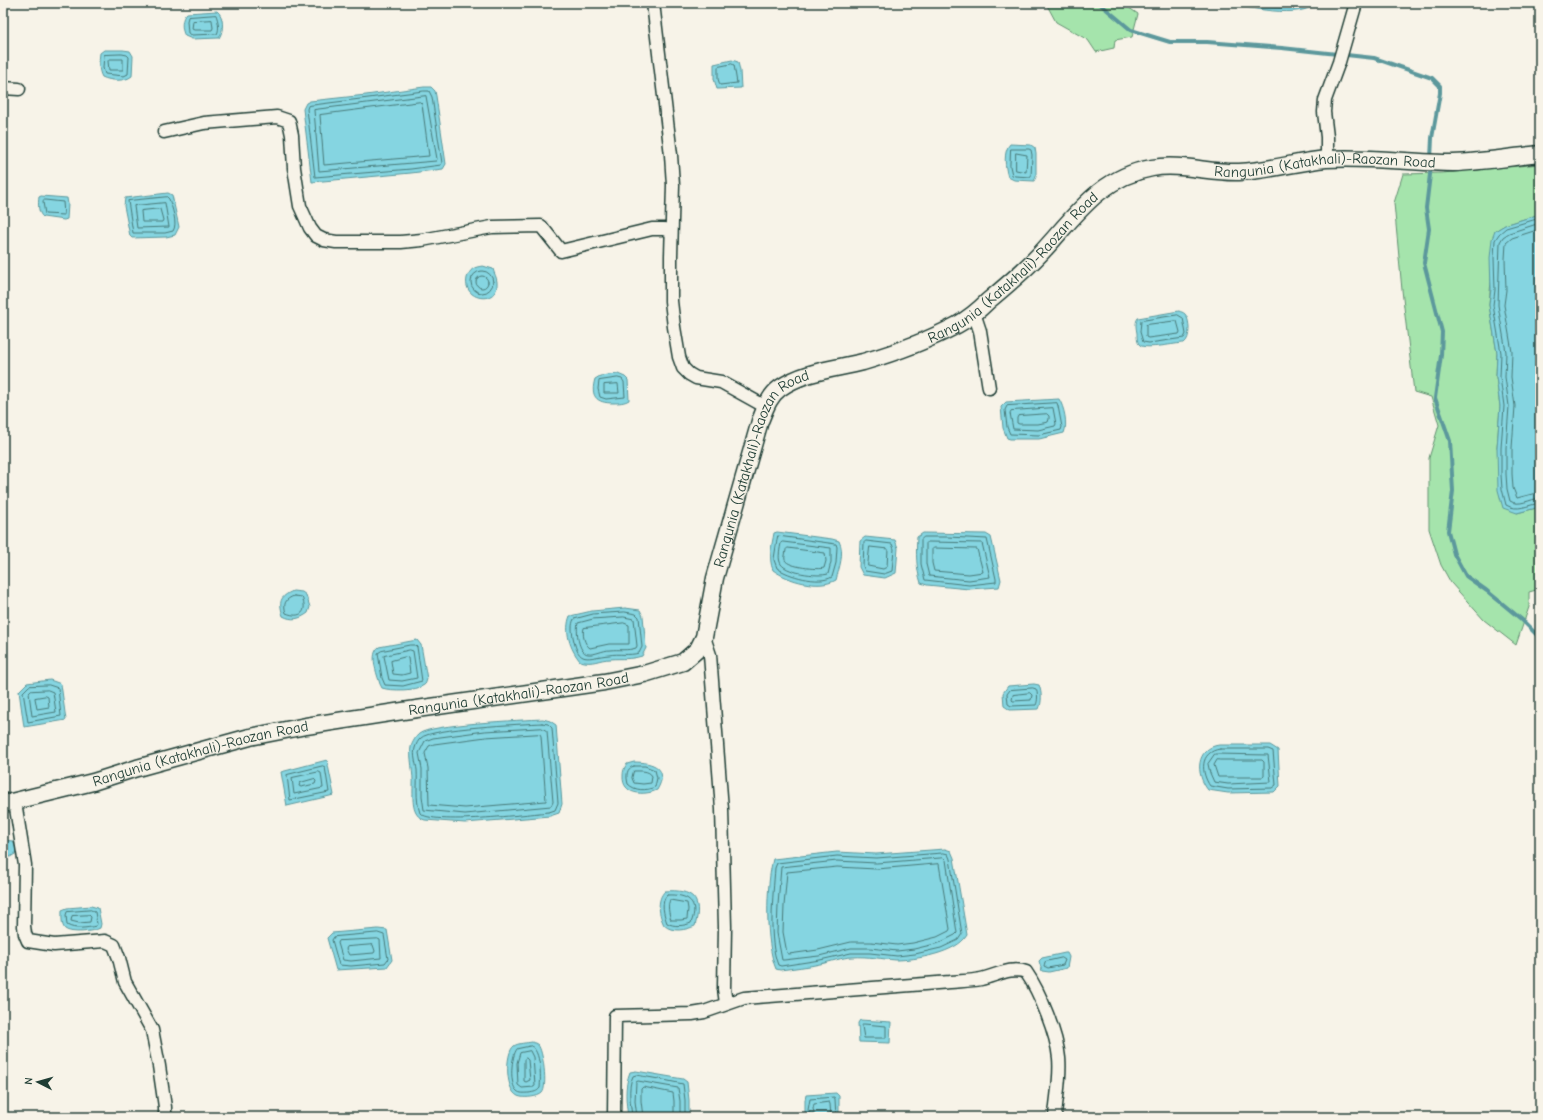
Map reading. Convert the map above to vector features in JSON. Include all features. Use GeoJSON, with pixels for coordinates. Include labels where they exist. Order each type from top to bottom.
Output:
{"type":"FeatureCollection","features":[{"type":"Feature","properties":{"kind":"main road","name":"Rangunia (Katakhali)-Raozan Road"},"geometry":{"type":"LineString","coordinates":[[9,803],[93,782],[250,737],[306,726],[396,712],[577,687],[644,674],[683,662],[698,649],[704,637],[715,578],[749,458],[766,407],[778,389],[788,383],[806,376],[863,362],[903,349],[958,325],[1019,276],[1085,203],[1119,178],[1152,168],[1171,166],[1222,172],[1241,172],[1259,171],[1327,159],[1418,162],[1484,161],[1540,154]]}},
{"type":"Feature","properties":{"kind":"street"},"geometry":{"type":"LineString","coordinates":[[653,3],[671,154],[673,185],[671,231],[671,301],[678,350],[683,368],[696,378],[720,382],[731,386],[766,407]]}},
{"type":"Feature","properties":{"kind":"street"},"geometry":{"type":"LineString","coordinates":[[1327,159],[1327,137],[1324,112],[1325,100],[1345,44],[1356,3]]}},
{"type":"Feature","properties":{"kind":"street"},"geometry":{"type":"LineString","coordinates":[[3,88],[19,89]]}},
{"type":"Feature","properties":{"kind":"street"},"geometry":{"type":"LineString","coordinates":[[164,132],[204,123],[277,117],[289,121],[300,206],[310,228],[316,236],[324,240],[336,242],[401,242],[422,240],[492,227],[541,226],[562,251],[652,229],[664,229],[671,231]]}},
{"type":"Feature","properties":{"kind":"street"},"geometry":{"type":"LineString","coordinates":[[974,313],[980,331],[989,388]]}},
{"type":"Feature","properties":{"kind":"street"},"geometry":{"type":"LineString","coordinates":[[704,637],[710,654],[721,785],[725,928],[724,989],[726,1003]]}},
{"type":"Feature","properties":{"kind":"street"},"geometry":{"type":"LineString","coordinates":[[9,803],[25,865],[24,934],[28,941],[54,945],[105,941],[114,945],[125,982],[152,1030],[159,1066],[165,1117]]}},
{"type":"Feature","properties":{"kind":"street"},"geometry":{"type":"LineString","coordinates":[[614,1117],[615,1016],[692,1014],[704,1012],[726,1003],[744,998],[972,980],[982,979],[1006,972],[1023,971],[1026,972],[1038,991],[1060,1059],[1060,1073],[1055,1117]]}},
{"type":"Feature","properties":{"kind":"green space"},"geometry":{"type":"Polygon","coordinates":[[[1040,3],[1122,3],[1138,14],[1132,37],[1115,40],[1114,48],[1096,52],[1088,40],[1056,22],[1048,7],[1040,3]]]}},
{"type":"Feature","properties":{"kind":"green space"},"geometry":{"type":"Polygon","coordinates":[[[1540,164],[1540,214],[1505,225],[1495,231],[1489,305],[1497,353],[1496,377],[1500,406],[1497,448],[1517,513],[1540,507],[1540,589],[1529,592],[1529,607],[1516,645],[1484,620],[1451,583],[1441,565],[1429,529],[1429,458],[1439,425],[1431,397],[1414,392],[1394,203],[1403,174],[1442,173],[1540,164]]]}},
{"type":"Feature","properties":{"kind":"water"},"geometry":{"type":"Polygon","coordinates":[[[1224,3],[1315,3],[1309,8],[1299,11],[1286,12],[1224,3]]]}},
{"type":"Feature","properties":{"kind":"water"},"geometry":{"type":"Polygon","coordinates":[[[217,11],[222,20],[222,32],[219,38],[192,39],[185,36],[182,24],[187,13],[217,11]]]}},
{"type":"Feature","properties":{"kind":"water"},"geometry":{"type":"Polygon","coordinates":[[[104,50],[130,51],[133,56],[132,76],[117,80],[102,77],[99,68],[99,59],[100,53],[104,50]]]}},
{"type":"Feature","properties":{"kind":"water"},"geometry":{"type":"Polygon","coordinates":[[[732,60],[738,62],[741,88],[717,89],[714,79],[714,64],[732,60]]]}},
{"type":"Feature","properties":{"kind":"water"},"geometry":{"type":"Polygon","coordinates":[[[431,87],[435,91],[446,164],[443,169],[312,182],[303,109],[306,103],[310,101],[431,87]]]}},
{"type":"Feature","properties":{"kind":"water"},"geometry":{"type":"Polygon","coordinates":[[[1010,144],[1031,145],[1035,148],[1036,177],[1034,181],[1014,180],[1008,177],[1005,164],[1006,151],[1010,144]]]}},
{"type":"Feature","properties":{"kind":"water"},"geometry":{"type":"Polygon","coordinates":[[[168,193],[172,195],[179,227],[175,235],[166,237],[132,238],[130,236],[124,206],[125,198],[168,193]]]}},
{"type":"Feature","properties":{"kind":"water"},"geometry":{"type":"Polygon","coordinates":[[[39,197],[67,198],[67,219],[64,220],[43,217],[40,213],[38,203],[39,197]]]}},
{"type":"Feature","properties":{"kind":"water"},"geometry":{"type":"Polygon","coordinates":[[[1540,214],[1540,507],[1517,513],[1503,508],[1498,490],[1497,448],[1500,406],[1496,377],[1497,353],[1489,305],[1491,289],[1490,258],[1492,239],[1495,231],[1505,225],[1540,214]]]}},
{"type":"Feature","properties":{"kind":"water"},"geometry":{"type":"Polygon","coordinates":[[[483,266],[493,269],[497,282],[496,290],[492,295],[481,298],[470,292],[467,286],[467,278],[473,269],[483,266]]]}},
{"type":"Feature","properties":{"kind":"water"},"geometry":{"type":"Polygon","coordinates":[[[1179,311],[1185,314],[1189,324],[1188,337],[1184,343],[1148,347],[1139,344],[1137,340],[1136,325],[1138,318],[1179,311]]]}},
{"type":"Feature","properties":{"kind":"water"},"geometry":{"type":"Polygon","coordinates":[[[618,374],[628,380],[629,400],[613,403],[602,402],[594,394],[593,390],[595,379],[600,376],[618,374]]]}},
{"type":"Feature","properties":{"kind":"water"},"geometry":{"type":"Polygon","coordinates":[[[1059,399],[1065,416],[1066,425],[1064,433],[1039,439],[1007,438],[1003,428],[1001,407],[1006,402],[1059,399]]]}},
{"type":"Feature","properties":{"kind":"water"},"geometry":{"type":"Polygon","coordinates":[[[777,532],[839,541],[841,546],[841,555],[836,580],[821,584],[804,583],[787,578],[773,570],[771,552],[774,533],[777,532]]]}},
{"type":"Feature","properties":{"kind":"water"},"geometry":{"type":"Polygon","coordinates":[[[923,533],[986,534],[991,537],[1001,580],[999,587],[969,589],[927,585],[921,583],[917,566],[917,537],[923,533]]]}},
{"type":"Feature","properties":{"kind":"water"},"geometry":{"type":"Polygon","coordinates":[[[865,537],[895,540],[898,548],[896,573],[885,578],[863,575],[859,567],[860,541],[865,537]]]}},
{"type":"Feature","properties":{"kind":"water"},"geometry":{"type":"Polygon","coordinates":[[[293,591],[302,592],[306,595],[310,607],[308,613],[302,617],[293,619],[283,616],[281,600],[285,595],[293,591]]]}},
{"type":"Feature","properties":{"kind":"water"},"geometry":{"type":"Polygon","coordinates":[[[625,608],[640,610],[643,616],[646,648],[642,656],[607,659],[593,662],[580,661],[573,651],[569,640],[568,622],[570,616],[592,611],[625,608]]]}},
{"type":"Feature","properties":{"kind":"water"},"geometry":{"type":"Polygon","coordinates":[[[417,640],[421,645],[427,679],[425,684],[421,687],[410,689],[397,690],[382,688],[377,675],[374,659],[376,650],[379,647],[417,640]]]}},
{"type":"Feature","properties":{"kind":"water"},"geometry":{"type":"Polygon","coordinates":[[[50,680],[61,684],[66,720],[24,727],[19,691],[27,683],[50,680]]]}},
{"type":"Feature","properties":{"kind":"water"},"geometry":{"type":"Polygon","coordinates":[[[1039,685],[1041,691],[1039,709],[1010,710],[1004,706],[1003,693],[1008,686],[1039,685]]]}},
{"type":"Feature","properties":{"kind":"water"},"geometry":{"type":"Polygon","coordinates":[[[543,719],[556,725],[562,804],[559,813],[550,816],[465,823],[425,820],[417,815],[413,801],[411,747],[419,734],[458,725],[543,719]]]}},
{"type":"Feature","properties":{"kind":"water"},"geometry":{"type":"Polygon","coordinates":[[[1219,745],[1270,745],[1278,750],[1280,786],[1274,792],[1228,793],[1208,790],[1201,777],[1200,763],[1202,756],[1206,751],[1211,747],[1219,745]]]}},
{"type":"Feature","properties":{"kind":"water"},"geometry":{"type":"Polygon","coordinates":[[[327,760],[334,795],[287,806],[281,772],[327,760]]]}},
{"type":"Feature","properties":{"kind":"water"},"geometry":{"type":"Polygon","coordinates":[[[634,762],[647,763],[658,768],[662,776],[657,790],[640,793],[626,787],[623,776],[624,770],[627,764],[634,762]]]}},
{"type":"Feature","properties":{"kind":"water"},"geometry":{"type":"Polygon","coordinates":[[[3,840],[13,841],[16,849],[15,854],[7,859],[3,858],[3,840]]]}},
{"type":"Feature","properties":{"kind":"water"},"geometry":{"type":"Polygon","coordinates":[[[945,849],[951,851],[954,858],[967,935],[962,941],[945,951],[914,959],[896,960],[849,957],[810,966],[780,970],[776,969],[772,958],[768,930],[769,884],[773,859],[837,852],[876,854],[945,849]]]}},
{"type":"Feature","properties":{"kind":"water"},"geometry":{"type":"Polygon","coordinates":[[[665,891],[682,892],[693,897],[697,908],[695,926],[683,930],[675,930],[667,928],[664,925],[659,903],[665,891]]]}},
{"type":"Feature","properties":{"kind":"water"},"geometry":{"type":"Polygon","coordinates":[[[91,906],[98,908],[101,924],[100,928],[82,932],[72,932],[65,929],[62,923],[62,910],[67,908],[91,906]]]}},
{"type":"Feature","properties":{"kind":"water"},"geometry":{"type":"Polygon","coordinates":[[[378,929],[387,930],[392,960],[387,967],[336,970],[327,938],[332,933],[378,929]]]}},
{"type":"Feature","properties":{"kind":"water"},"geometry":{"type":"Polygon","coordinates":[[[1067,953],[1069,957],[1067,968],[1049,972],[1042,971],[1039,961],[1042,958],[1067,953]]]}},
{"type":"Feature","properties":{"kind":"water"},"geometry":{"type":"Polygon","coordinates":[[[860,1020],[891,1022],[890,1043],[859,1042],[858,1023],[860,1020]]]}},
{"type":"Feature","properties":{"kind":"water"},"geometry":{"type":"Polygon","coordinates":[[[532,1042],[538,1045],[542,1054],[545,1076],[544,1089],[542,1093],[538,1095],[521,1097],[515,1094],[511,1089],[508,1073],[509,1056],[514,1046],[532,1042]]]}},
{"type":"Feature","properties":{"kind":"water"},"geometry":{"type":"Polygon","coordinates":[[[636,1071],[683,1079],[687,1082],[689,1117],[628,1117],[626,1100],[627,1083],[630,1072],[636,1071]]]}},
{"type":"Feature","properties":{"kind":"water"},"geometry":{"type":"Polygon","coordinates":[[[836,1093],[839,1096],[839,1117],[808,1117],[805,1115],[806,1095],[836,1093]]]}},
{"type":"Feature","properties":{"kind":"waterway"},"geometry":{"type":"LineString","coordinates":[[1099,3],[1131,30],[1170,42],[1207,42],[1374,58],[1432,78],[1440,86],[1440,93],[1432,138],[1431,159]]}},
{"type":"Feature","properties":{"kind":"waterway"},"geometry":{"type":"LineString","coordinates":[[1431,166],[1426,208],[1429,229],[1424,263],[1442,332],[1441,355],[1435,398],[1450,441],[1453,491],[1448,531],[1454,554],[1466,576],[1521,619],[1540,638]]}}]}
